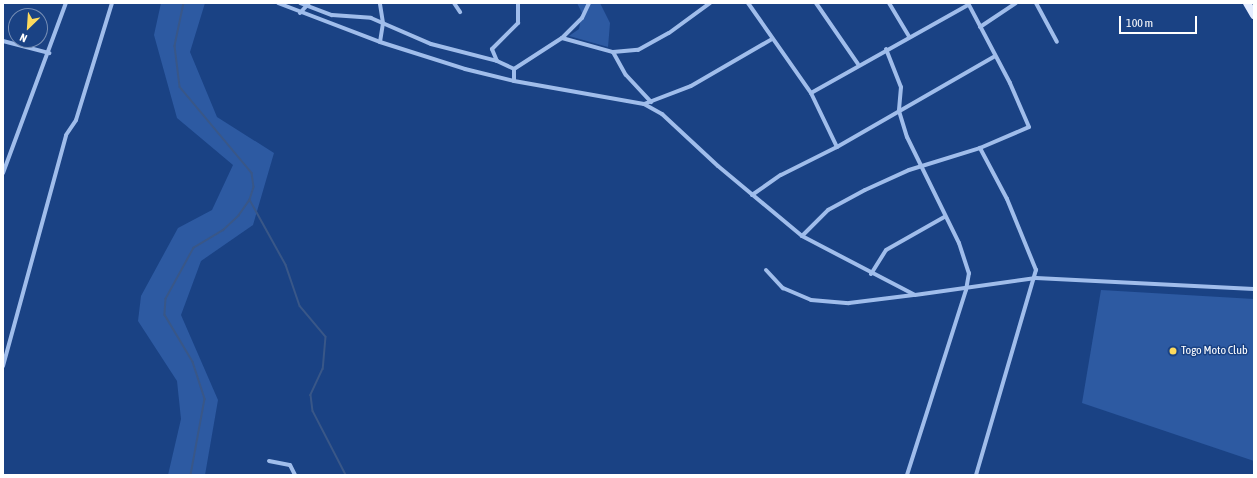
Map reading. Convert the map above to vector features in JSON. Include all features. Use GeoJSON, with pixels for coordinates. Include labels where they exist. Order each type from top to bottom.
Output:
{"type":"FeatureCollection","features":[{"type":"Feature","properties":{"kind":"main road"},"geometry":{"type":"LineString","coordinates":[[1247,3],[1254,15]]}},
{"type":"Feature","properties":{"kind":"street"},"geometry":{"type":"LineString","coordinates":[[3,173],[49,53],[66,3]]}},
{"type":"Feature","properties":{"kind":"street"},"geometry":{"type":"LineString","coordinates":[[3,366],[66,135],[76,120],[112,3]]}},
{"type":"Feature","properties":{"kind":"street"},"geometry":{"type":"LineString","coordinates":[[278,3],[300,13],[380,42],[514,81],[644,104],[662,114],[687,135],[752,196],[802,236],[871,274],[915,295]]}},
{"type":"Feature","properties":{"kind":"street"},"geometry":{"type":"LineString","coordinates":[[300,3],[308,4],[332,14],[371,18],[431,44],[497,61],[514,68]]}},
{"type":"Feature","properties":{"kind":"street"},"geometry":{"type":"LineString","coordinates":[[380,3],[383,23],[380,42]]}},
{"type":"Feature","properties":{"kind":"street"},"geometry":{"type":"LineString","coordinates":[[454,3],[460,12]]}},
{"type":"Feature","properties":{"kind":"street"},"geometry":{"type":"LineString","coordinates":[[497,61],[492,49],[518,23],[518,3]]}},
{"type":"Feature","properties":{"kind":"street"},"geometry":{"type":"LineString","coordinates":[[514,68],[562,38],[582,18],[589,3]]}},
{"type":"Feature","properties":{"kind":"street"},"geometry":{"type":"LineString","coordinates":[[562,38],[613,52],[647,47],[710,3]]}},
{"type":"Feature","properties":{"kind":"street"},"geometry":{"type":"LineString","coordinates":[[748,3],[810,93],[837,147]]}},
{"type":"Feature","properties":{"kind":"street"},"geometry":{"type":"LineString","coordinates":[[816,3],[858,64]]}},
{"type":"Feature","properties":{"kind":"street"},"geometry":{"type":"LineString","coordinates":[[889,3],[909,36]]}},
{"type":"Feature","properties":{"kind":"street"},"geometry":{"type":"LineString","coordinates":[[980,27],[1016,3]]}},
{"type":"Feature","properties":{"kind":"street"},"geometry":{"type":"LineString","coordinates":[[1036,3],[1057,42]]}},
{"type":"Feature","properties":{"kind":"street"},"geometry":{"type":"LineString","coordinates":[[300,13],[308,4]]}},
{"type":"Feature","properties":{"kind":"street"},"geometry":{"type":"LineString","coordinates":[[802,236],[828,210],[921,166],[980,148],[1029,127],[968,4],[937,23],[909,36],[858,64],[810,93]]}},
{"type":"Feature","properties":{"kind":"street"},"geometry":{"type":"LineString","coordinates":[[644,104],[690,86],[772,39]]}},
{"type":"Feature","properties":{"kind":"street"},"geometry":{"type":"LineString","coordinates":[[3,41],[49,53]]}},
{"type":"Feature","properties":{"kind":"street"},"geometry":{"type":"LineString","coordinates":[[886,49],[900,87],[899,110],[921,166],[944,217],[966,260],[969,273],[966,290],[907,475]]}},
{"type":"Feature","properties":{"kind":"street"},"geometry":{"type":"LineString","coordinates":[[613,52],[626,75],[651,102]]}},
{"type":"Feature","properties":{"kind":"street"},"geometry":{"type":"LineString","coordinates":[[752,196],[781,175],[837,147],[995,56]]}},
{"type":"Feature","properties":{"kind":"street"},"geometry":{"type":"LineString","coordinates":[[514,68],[514,81]]}},
{"type":"Feature","properties":{"kind":"street"},"geometry":{"type":"LineString","coordinates":[[976,475],[1018,330],[1036,278],[1036,270],[1023,232],[980,148]]}},
{"type":"Feature","properties":{"kind":"street"},"geometry":{"type":"LineString","coordinates":[[3,158],[8,159]]}},
{"type":"Feature","properties":{"kind":"street"},"geometry":{"type":"LineString","coordinates":[[871,274],[886,250],[944,217]]}},
{"type":"Feature","properties":{"kind":"street"},"geometry":{"type":"LineString","coordinates":[[766,270],[783,288],[811,300],[849,303],[966,290],[1036,278],[1254,290]]}},
{"type":"Feature","properties":{"kind":"street"},"geometry":{"type":"LineString","coordinates":[[269,461],[290,466],[295,475]]}},
{"type":"Feature","properties":{"kind":"shaded area"},"geometry":{"type":"Polygon","coordinates":[[[161,3],[205,3],[190,52],[217,117],[274,153],[253,225],[201,261],[181,315],[218,400],[205,475],[168,475],[181,419],[177,381],[138,321],[141,296],[178,228],[212,210],[233,165],[177,118],[154,35],[161,3]]]}},
{"type":"Feature","properties":{"kind":"shaded area"},"geometry":{"type":"Polygon","coordinates":[[[577,3],[600,3],[610,23],[608,47],[569,36],[579,29],[582,13],[577,3]]]}},
{"type":"Feature","properties":{"kind":"shaded area","name":"Togo Moto Club"},"geometry":{"type":"Polygon","coordinates":[[[1101,290],[1254,299],[1254,461],[1082,403],[1101,290]]]}},
{"type":"Feature","properties":{"kind":"waterway"},"geometry":{"type":"LineString","coordinates":[[184,3],[175,46],[180,87],[252,173],[254,187],[250,200],[239,216],[224,230],[194,248],[166,299],[165,315],[193,362],[205,399],[191,475]]}},
{"type":"Feature","properties":{"kind":"waterway"},"geometry":{"type":"LineString","coordinates":[[250,200],[286,265],[300,306],[326,337],[323,369],[311,395],[313,411],[346,475]]}},
{"type":"Feature","properties":{"kind":"place","name":"Togo Moto Club"},"geometry":{"type":"Point","coordinates":[1173,351]}}]}
